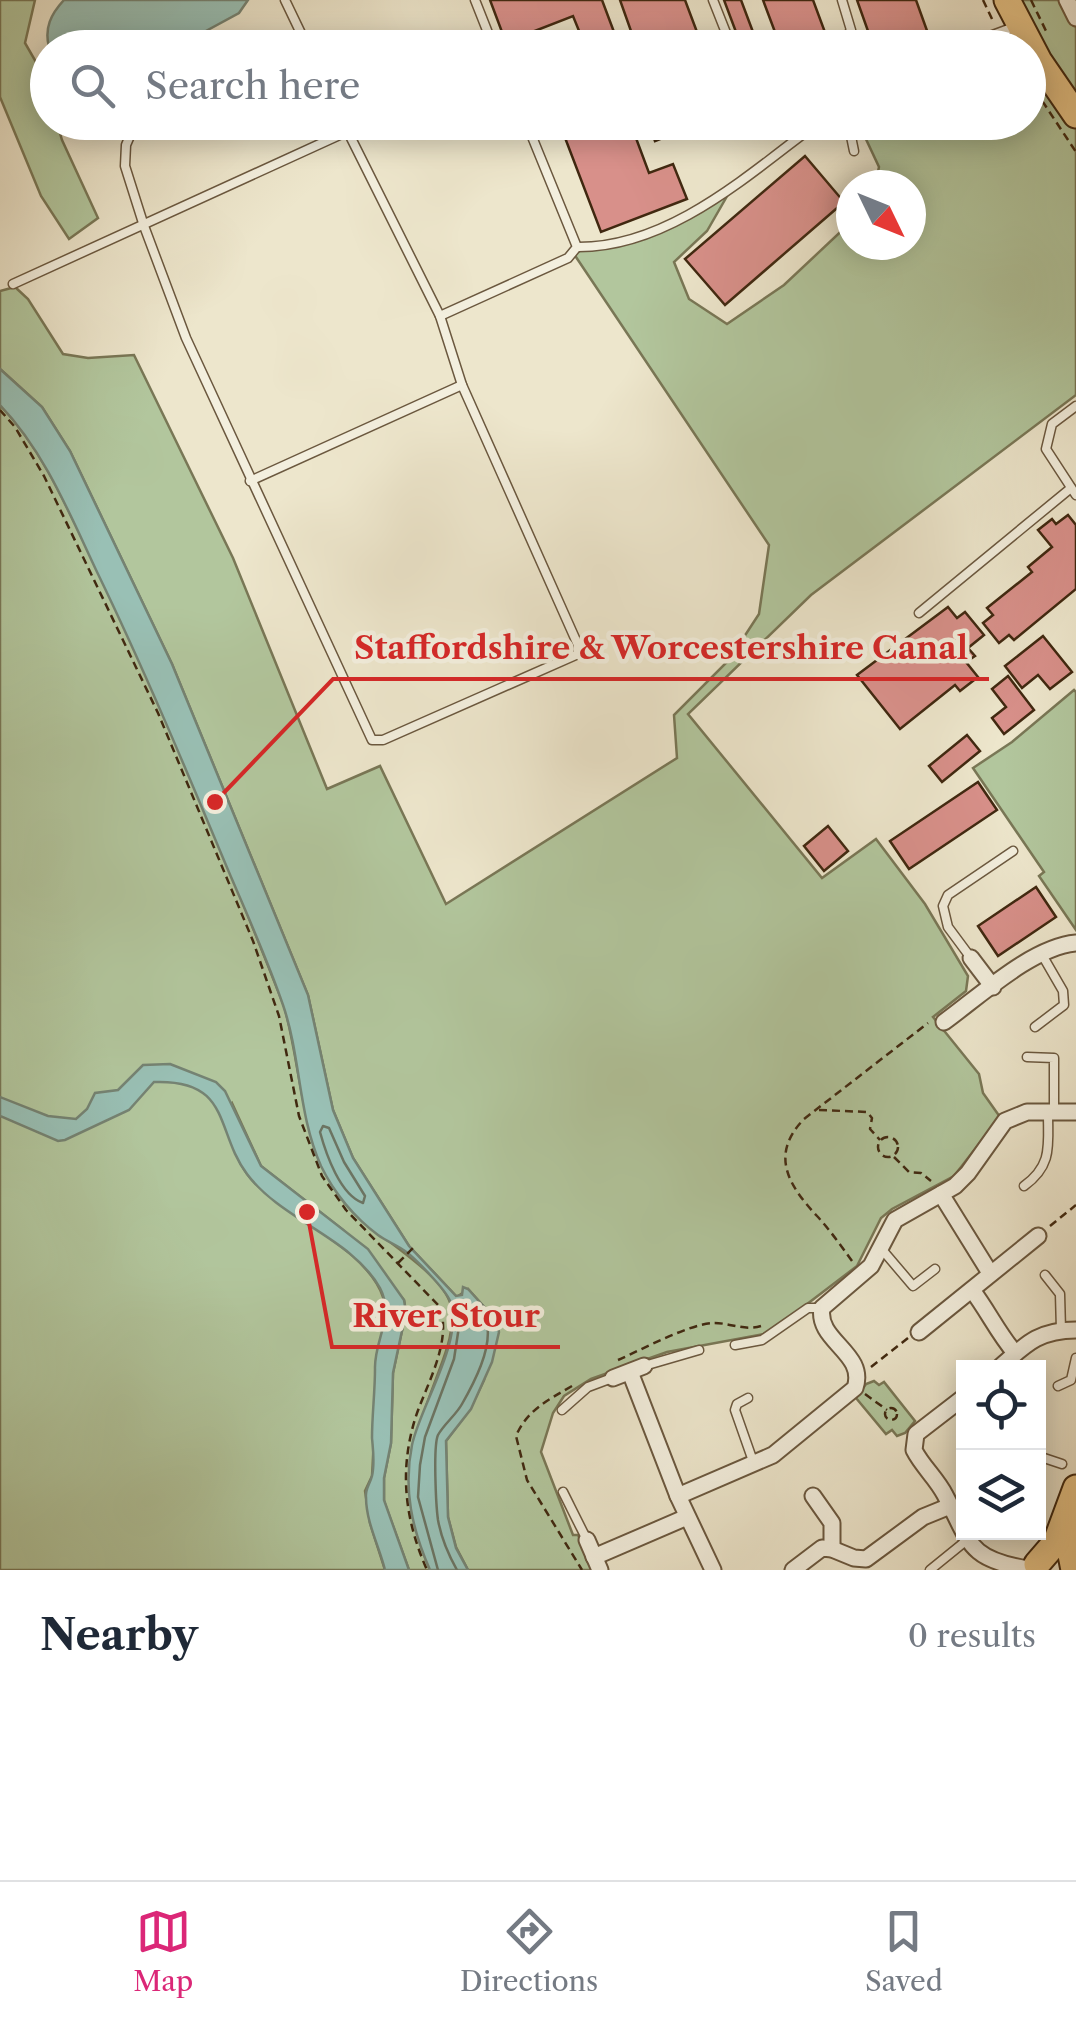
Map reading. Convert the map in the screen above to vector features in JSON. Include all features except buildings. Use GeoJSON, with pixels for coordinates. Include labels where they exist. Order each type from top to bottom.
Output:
{"type":"FeatureCollection","features":[{"type":"Feature","properties":{"kind":"main road"},"geometry":{"type":"LineString","coordinates":[[1007,0],[1022,30]]}},
{"type":"Feature","properties":{"kind":"main road"},"geometry":{"type":"LineString","coordinates":[[1046,68],[1076,115]]}},
{"type":"Feature","properties":{"kind":"main road"},"geometry":{"type":"LineString","coordinates":[[1030,1568],[1056,1542],[1076,1488]]}},
{"type":"Feature","properties":{"kind":"main road"},"geometry":{"type":"LineString","coordinates":[[1030,1568],[1055,1564],[1071,1570],[1065,1524]]}},
{"type":"Feature","properties":{"kind":"street"},"geometry":{"type":"LineString","coordinates":[[1068,0],[1076,18]]}},
{"type":"Feature","properties":{"kind":"street"},"geometry":{"type":"LineString","coordinates":[[944,1022],[1042,953],[1076,942]]}},
{"type":"Feature","properties":{"kind":"street"},"geometry":{"type":"LineString","coordinates":[[971,958],[993,988]]}},
{"type":"Feature","properties":{"kind":"street"},"geometry":{"type":"LineString","coordinates":[[678,1496],[773,1455],[857,1382],[854,1364],[823,1324],[822,1308],[871,1266],[890,1226],[903,1214],[942,1194],[968,1172],[1005,1121],[1028,1112],[1076,1112]]}},
{"type":"Feature","properties":{"kind":"street"},"geometry":{"type":"LineString","coordinates":[[942,1194],[990,1273]]}},
{"type":"Feature","properties":{"kind":"street"},"geometry":{"type":"LineString","coordinates":[[919,1332],[1038,1236]]}},
{"type":"Feature","properties":{"kind":"street"},"geometry":{"type":"LineString","coordinates":[[972,1290],[990,1312],[1001,1337],[1016,1353]]}},
{"type":"Feature","properties":{"kind":"street"},"geometry":{"type":"LineString","coordinates":[[1008,1360],[1041,1334],[1068,1330]]}},
{"type":"Feature","properties":{"kind":"street"},"geometry":{"type":"LineString","coordinates":[[612,1378],[637,1369],[678,1496],[712,1570]]}},
{"type":"Feature","properties":{"kind":"street"},"geometry":{"type":"LineString","coordinates":[[956,1403],[925,1426],[913,1443],[916,1456],[939,1485],[956,1518]]}},
{"type":"Feature","properties":{"kind":"street"},"geometry":{"type":"LineString","coordinates":[[813,1496],[832,1523],[832,1548]]}},
{"type":"Feature","properties":{"kind":"street"},"geometry":{"type":"LineString","coordinates":[[793,1570],[822,1548],[866,1559],[923,1517],[950,1506]]}},
{"type":"Feature","properties":{"kind":"street"},"geometry":{"type":"LineString","coordinates":[[586,1540],[597,1563],[687,1517]]}},
{"type":"Feature","properties":{"kind":"street"},"geometry":{"type":"LineString","coordinates":[[967,1540],[996,1566],[1030,1568]]}},
{"type":"Feature","properties":{"kind":"lane"},"geometry":{"type":"LineString","coordinates":[[286,0],[300,30]]}},
{"type":"Feature","properties":{"kind":"lane"},"geometry":{"type":"LineString","coordinates":[[475,0],[487,30]]}},
{"type":"Feature","properties":{"kind":"lane"},"geometry":{"type":"LineString","coordinates":[[713,0],[725,30]]}},
{"type":"Feature","properties":{"kind":"lane"},"geometry":{"type":"LineString","coordinates":[[842,0],[851,30]]}},
{"type":"Feature","properties":{"kind":"lane"},"geometry":{"type":"LineString","coordinates":[[1006,30],[1019,25]]}},
{"type":"Feature","properties":{"kind":"lane"},"geometry":{"type":"LineString","coordinates":[[128,140],[125,166],[186,338],[372,740],[383,740],[578,654],[578,645],[462,384],[440,316],[352,140]]}},
{"type":"Feature","properties":{"kind":"lane"},"geometry":{"type":"LineString","coordinates":[[12,284],[144,226],[319,140]]}},
{"type":"Feature","properties":{"kind":"lane"},"geometry":{"type":"LineString","coordinates":[[533,140],[577,247]]}},
{"type":"Feature","properties":{"kind":"lane"},"geometry":{"type":"LineString","coordinates":[[577,247],[604,248],[686,215],[730,191],[796,140]]}},
{"type":"Feature","properties":{"kind":"lane"},"geometry":{"type":"LineString","coordinates":[[852,140],[854,151]]}},
{"type":"Feature","properties":{"kind":"lane"},"geometry":{"type":"LineString","coordinates":[[440,316],[568,258],[577,247]]}},
{"type":"Feature","properties":{"kind":"lane"},"geometry":{"type":"LineString","coordinates":[[250,480],[462,384]]}},
{"type":"Feature","properties":{"kind":"lane"},"geometry":{"type":"LineString","coordinates":[[919,613],[1074,492],[1046,449],[1052,424],[1076,406]]}},
{"type":"Feature","properties":{"kind":"lane"},"geometry":{"type":"LineString","coordinates":[[971,958],[948,927],[942,906],[948,895],[1013,851]]}},
{"type":"Feature","properties":{"kind":"lane"},"geometry":{"type":"LineString","coordinates":[[1035,1026],[1064,1004],[1063,991],[1042,953]]}},
{"type":"Feature","properties":{"kind":"lane"},"geometry":{"type":"LineString","coordinates":[[1024,1186],[1041,1173],[1048,1152],[1055,1080],[1054,1058],[1026,1058]]}},
{"type":"Feature","properties":{"kind":"lane"},"geometry":{"type":"LineString","coordinates":[[1055,1080],[1066,1080]]}},
{"type":"Feature","properties":{"kind":"lane"},"geometry":{"type":"LineString","coordinates":[[878,1250],[885,1252],[913,1286],[935,1269]]}},
{"type":"Feature","properties":{"kind":"lane"},"geometry":{"type":"LineString","coordinates":[[1045,1275],[1060,1294],[1068,1330]]}},
{"type":"Feature","properties":{"kind":"lane"},"geometry":{"type":"LineString","coordinates":[[735,1344],[762,1340],[808,1308],[822,1308]]}},
{"type":"Feature","properties":{"kind":"lane"},"geometry":{"type":"LineString","coordinates":[[637,1369],[699,1350]]}},
{"type":"Feature","properties":{"kind":"lane"},"geometry":{"type":"LineString","coordinates":[[1058,1386],[1071,1380],[1076,1358]]}},
{"type":"Feature","properties":{"kind":"lane"},"geometry":{"type":"LineString","coordinates":[[562,1410],[588,1387],[612,1378]]}},
{"type":"Feature","properties":{"kind":"lane"},"geometry":{"type":"LineString","coordinates":[[748,1398],[737,1404],[736,1410],[754,1464]]}},
{"type":"Feature","properties":{"kind":"lane"},"geometry":{"type":"LineString","coordinates":[[1046,1459],[1062,1464]]}},
{"type":"Feature","properties":{"kind":"lane"},"geometry":{"type":"LineString","coordinates":[[563,1492],[586,1540]]}},
{"type":"Feature","properties":{"kind":"lane"},"geometry":{"type":"LineString","coordinates":[[930,1570],[967,1540]]}},
{"type":"Feature","properties":{"kind":"path"},"geometry":{"type":"LineString","coordinates":[[1031,0],[1046,30]]}},
{"type":"Feature","properties":{"kind":"path"},"geometry":{"type":"LineString","coordinates":[[1046,31],[1054,47]]}},
{"type":"Feature","properties":{"kind":"path"},"geometry":{"type":"LineString","coordinates":[[1046,107],[1076,152]]}},
{"type":"Feature","properties":{"kind":"path"},"geometry":{"type":"LineString","coordinates":[[0,410],[16,427],[44,476],[158,712],[253,941],[279,1016],[299,1116],[312,1155],[332,1195],[440,1307],[442,1339],[414,1422],[404,1484],[409,1519],[427,1570]]}},
{"type":"Feature","properties":{"kind":"path"},"geometry":{"type":"LineString","coordinates":[[863,1274],[797,1195],[786,1174],[788,1148],[794,1130],[922,1025],[936,1020],[944,1022]]}},
{"type":"Feature","properties":{"kind":"path"},"geometry":{"type":"LineString","coordinates":[[818,1109],[867,1112],[872,1118],[872,1132],[880,1140],[879,1152],[893,1156],[908,1172],[926,1176],[942,1194]]}},
{"type":"Feature","properties":{"kind":"path"},"geometry":{"type":"LineString","coordinates":[[880,1140],[887,1136],[896,1140],[898,1149],[893,1156]]}},
{"type":"Feature","properties":{"kind":"path"},"geometry":{"type":"LineString","coordinates":[[1038,1236],[1076,1205]]}},
{"type":"Feature","properties":{"kind":"path"},"geometry":{"type":"LineString","coordinates":[[398,1264],[413,1248]]}},
{"type":"Feature","properties":{"kind":"path"},"geometry":{"type":"LineString","coordinates":[[886,1410],[857,1382],[919,1332]]}},
{"type":"Feature","properties":{"kind":"green space"},"geometry":{"type":"Polygon","coordinates":[[[0,0],[35,0],[25,43],[30,52],[30,140],[62,140],[98,218],[69,239],[41,196],[0,97],[0,0]]]}},
{"type":"Feature","properties":{"kind":"green space"},"geometry":{"type":"Polygon","coordinates":[[[1007,0],[1067,0],[1076,18],[1076,395],[811,595],[688,714],[822,878],[876,839],[925,904],[968,976],[966,991],[933,1017],[979,1074],[983,1093],[1000,1117],[954,1176],[881,1218],[857,1266],[769,1333],[667,1352],[591,1379],[564,1396],[553,1413],[541,1452],[573,1535],[578,1535],[594,1570],[468,1570],[456,1547],[448,1517],[446,1441],[470,1409],[484,1380],[496,1320],[468,1289],[457,1297],[409,1246],[353,1158],[333,1110],[308,995],[172,664],[70,451],[42,407],[0,369],[0,291],[15,287],[28,299],[63,354],[88,358],[134,355],[233,558],[327,789],[380,766],[446,904],[677,758],[674,715],[729,660],[759,614],[769,545],[574,254],[577,247],[642,235],[730,191],[707,231],[674,262],[689,299],[727,324],[784,285],[836,236],[836,260],[926,260],[926,170],[878,170],[866,140],[1046,140],[1046,30],[1004,30],[1018,25],[1007,0]]]}},
{"type":"Feature","properties":{"kind":"green space"},"geometry":{"type":"Polygon","coordinates":[[[0,405],[31,444],[68,509],[196,789],[284,1006],[305,1111],[320,1162],[348,1207],[435,1280],[451,1306],[448,1343],[418,1430],[410,1474],[413,1518],[430,1570],[409,1570],[384,1501],[393,1373],[406,1312],[404,1300],[343,1230],[261,1166],[232,1103],[222,1115],[237,1157],[251,1179],[360,1263],[383,1297],[385,1318],[376,1370],[372,1476],[365,1491],[370,1523],[385,1570],[0,1570],[0,405]]]}},
{"type":"Feature","properties":{"kind":"green space"},"geometry":{"type":"Polygon","coordinates":[[[1074,690],[1076,930],[1039,876],[1044,872],[973,768],[1012,742],[1074,690]]]}},
{"type":"Feature","properties":{"kind":"green space"},"geometry":{"type":"Polygon","coordinates":[[[874,1381],[879,1385],[884,1382],[915,1421],[905,1433],[897,1436],[892,1430],[886,1434],[856,1398],[866,1384],[874,1381]]]}},
{"type":"Feature","properties":{"kind":"water"},"geometry":{"type":"Polygon","coordinates":[[[64,0],[248,0],[239,13],[208,30],[48,30],[64,0]]]}},
{"type":"Feature","properties":{"kind":"water"},"geometry":{"type":"Polygon","coordinates":[[[0,369],[42,407],[70,451],[172,664],[308,995],[333,1110],[353,1158],[409,1246],[456,1296],[462,1295],[463,1287],[468,1289],[496,1320],[499,1332],[492,1362],[471,1409],[446,1441],[448,1517],[456,1548],[468,1570],[430,1570],[418,1539],[409,1493],[412,1445],[452,1334],[450,1301],[416,1260],[353,1213],[321,1166],[308,1127],[289,1025],[262,949],[147,679],[67,507],[30,443],[0,405],[0,369]]]}},
{"type":"Feature","properties":{"kind":"water"},"geometry":{"type":"Polygon","coordinates":[[[170,1064],[216,1082],[225,1091],[261,1166],[368,1249],[404,1300],[406,1312],[393,1373],[384,1500],[409,1570],[385,1570],[367,1506],[366,1491],[373,1466],[376,1358],[385,1309],[380,1288],[367,1270],[262,1190],[237,1158],[218,1111],[197,1089],[179,1083],[154,1082],[129,1110],[58,1141],[0,1116],[0,1097],[48,1116],[76,1119],[95,1093],[118,1090],[143,1065],[170,1064]]]}},
{"type":"Feature","properties":{"kind":"place","name":"Staffordshire & Worcestershire Canal"},"geometry":{"type":"Point","coordinates":[215,802]}},
{"type":"Feature","properties":{"kind":"place","name":"River Stour"},"geometry":{"type":"Point","coordinates":[307,1212]}}]}
